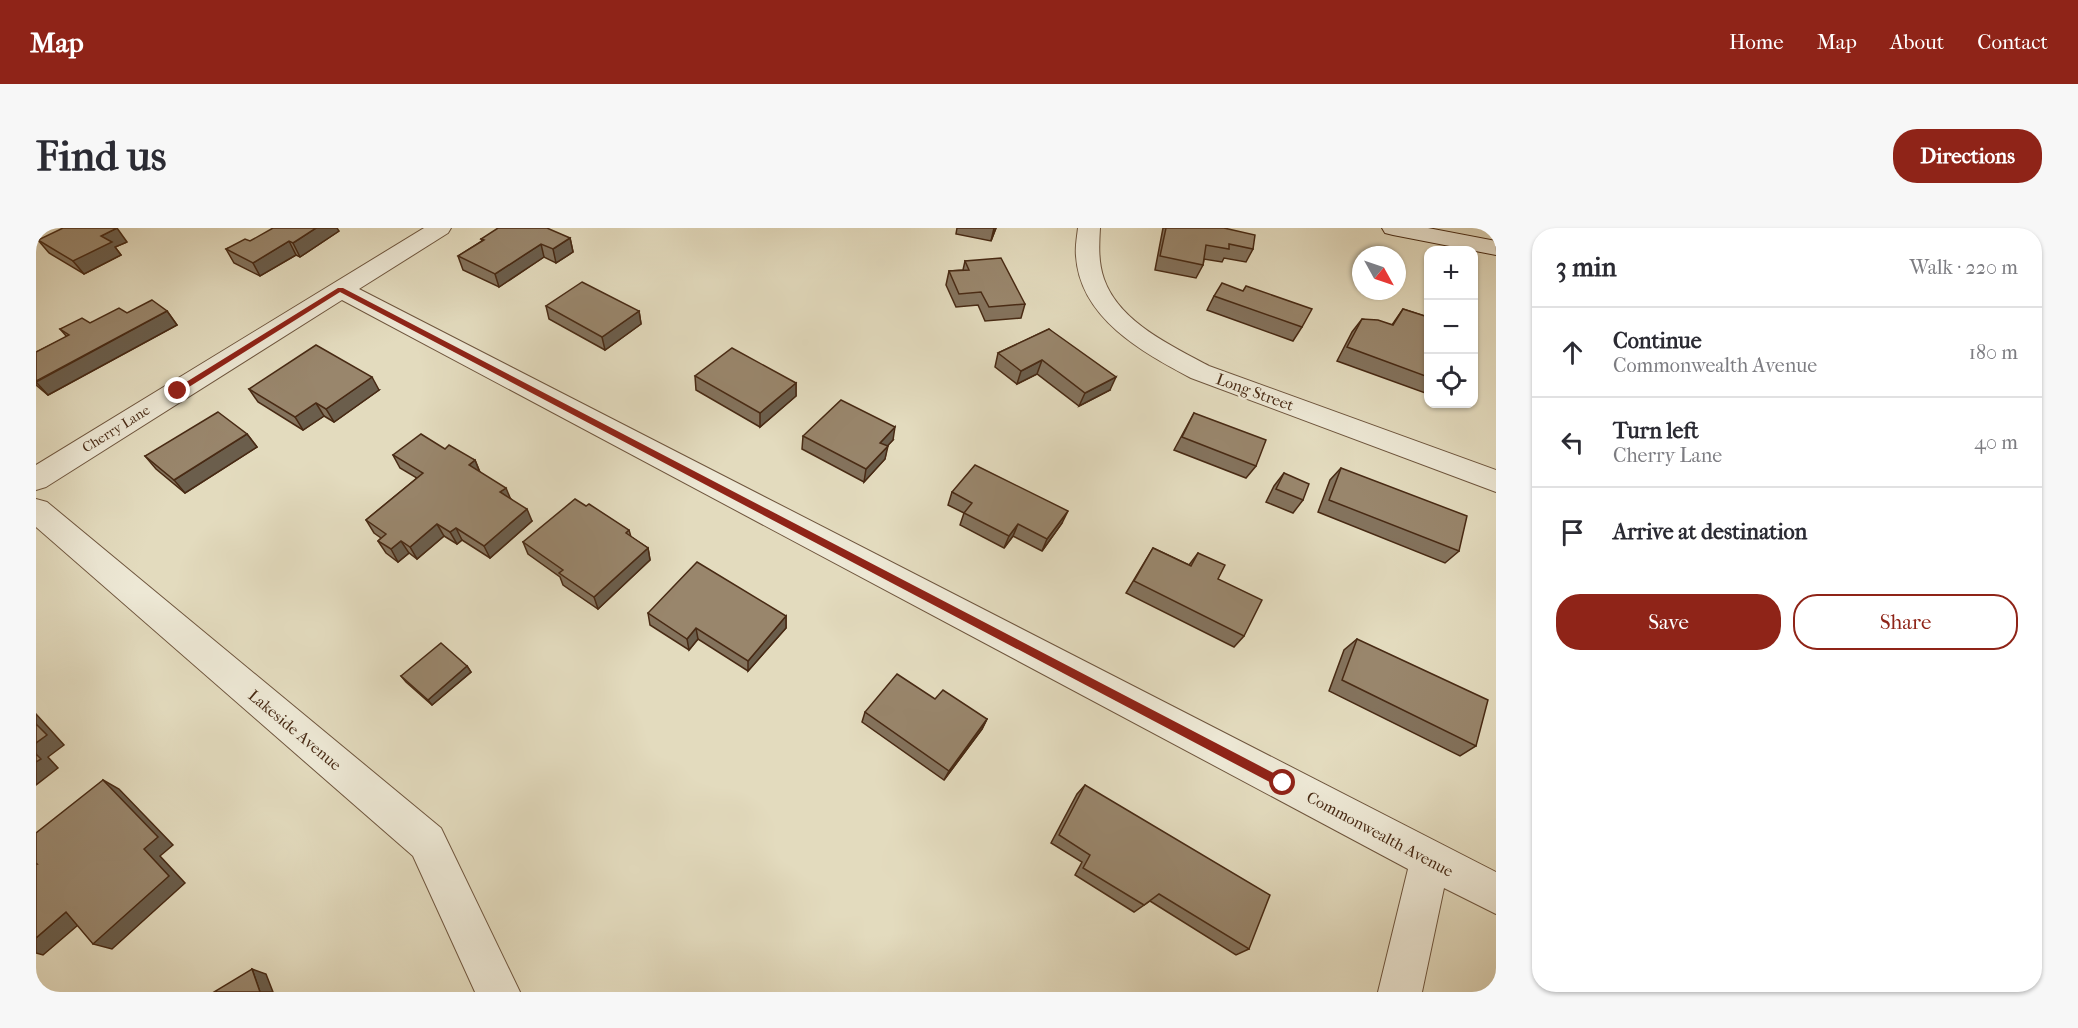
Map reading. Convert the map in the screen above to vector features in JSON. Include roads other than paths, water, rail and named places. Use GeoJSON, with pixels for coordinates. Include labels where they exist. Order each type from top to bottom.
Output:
{"type":"FeatureCollection","features":[{"type":"Feature","properties":{"kind":"street","name":"Cherry Lane"},"geometry":{"type":"LineString","coordinates":[[36,479],[440,228]]}},
{"type":"Feature","properties":{"kind":"street","name":"Long Street"},"geometry":{"type":"LineString","coordinates":[[1089,228],[1087,248],[1094,287],[1105,307],[1143,339],[1167,355],[1200,372],[1496,481]]}},
{"type":"Feature","properties":{"kind":"street"},"geometry":{"type":"LineString","coordinates":[[1393,228],[1496,248]]}},
{"type":"Feature","properties":{"kind":"street","name":"Commonwealth Avenue"},"geometry":{"type":"LineString","coordinates":[[340,289],[1496,894]]}},
{"type":"Feature","properties":{"kind":"street","name":"Lakeside Avenue"},"geometry":{"type":"LineString","coordinates":[[36,510],[427,842],[498,992]]}},
{"type":"Feature","properties":{"kind":"street"},"geometry":{"type":"LineString","coordinates":[[1400,992],[1430,860]]}}]}
